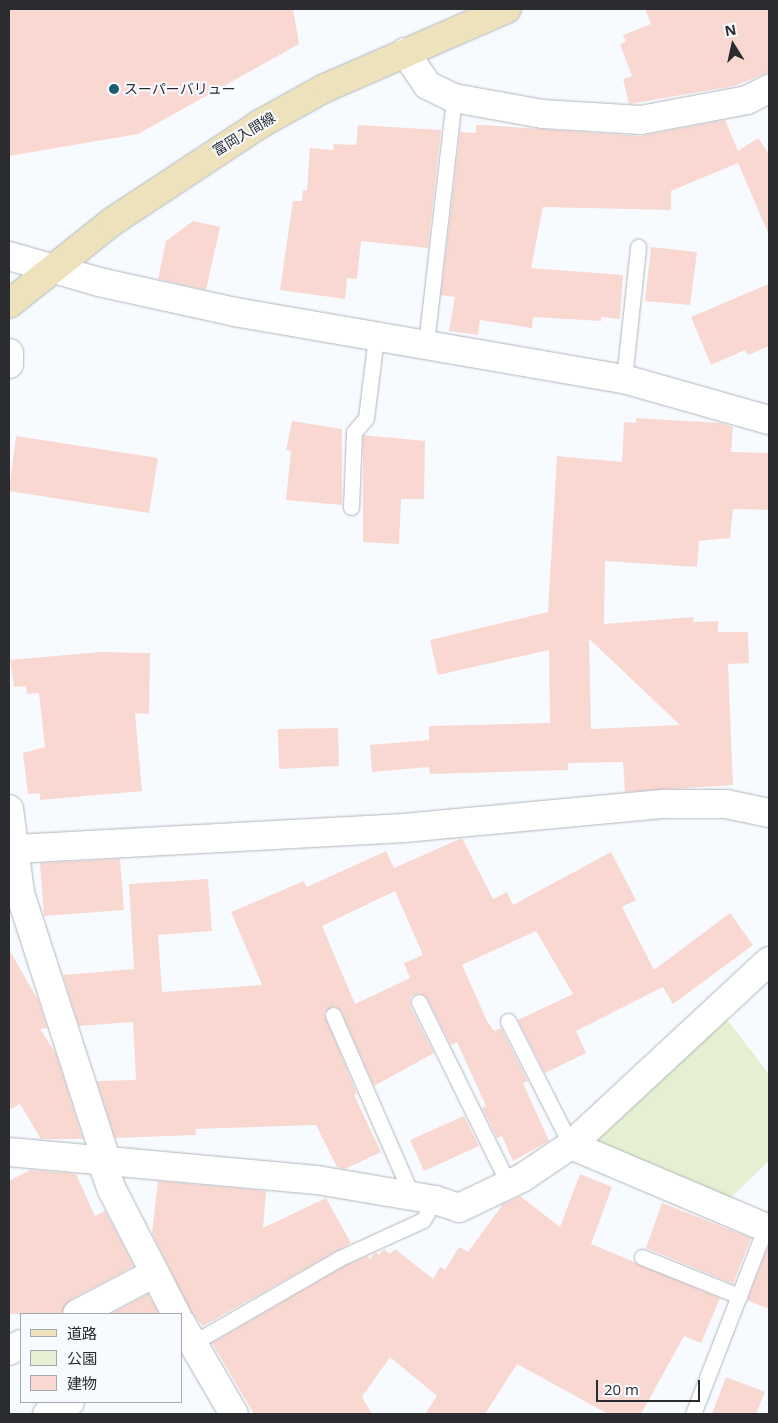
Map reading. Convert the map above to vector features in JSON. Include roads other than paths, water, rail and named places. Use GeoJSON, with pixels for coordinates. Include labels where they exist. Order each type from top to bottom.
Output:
{"type":"FeatureCollection","features":[{"type":"Feature","properties":{"kind":"main road","name":"富岡入間線"},"geometry":{"type":"LineString","coordinates":[[9,304],[53,268],[184,170],[260,124],[325,88],[404,52],[507,9]]}},
{"type":"Feature","properties":{"kind":"street"},"geometry":{"type":"LineString","coordinates":[[404,52],[427,85],[454,98],[543,114],[641,120],[747,100],[769,89]]}},
{"type":"Feature","properties":{"kind":"street"},"geometry":{"type":"LineString","coordinates":[[9,256],[235,312],[624,379],[769,420]]}},
{"type":"Feature","properties":{"kind":"street"},"geometry":{"type":"LineString","coordinates":[[9,353],[9,364]]}},
{"type":"Feature","properties":{"kind":"street"},"geometry":{"type":"LineString","coordinates":[[15,849],[404,828],[665,804],[726,804],[769,813]]}},
{"type":"Feature","properties":{"kind":"street"},"geometry":{"type":"LineString","coordinates":[[9,809],[15,849],[14,896],[104,1160],[153,1274],[175,1313]]}},
{"type":"Feature","properties":{"kind":"street"},"geometry":{"type":"LineString","coordinates":[[9,1152],[316,1180],[424,1198],[459,1208],[509,1185],[570,1145],[769,961]]}},
{"type":"Feature","properties":{"kind":"street"},"geometry":{"type":"LineString","coordinates":[[570,1145],[767,1228]]}},
{"type":"Feature","properties":{"kind":"street"},"geometry":{"type":"LineString","coordinates":[[79,1313],[153,1274]]}},
{"type":"Feature","properties":{"kind":"street"},"geometry":{"type":"LineString","coordinates":[[184,1335],[234,1414]]}},
{"type":"Feature","properties":{"kind":"street"},"geometry":{"type":"LineString","coordinates":[[9,1351],[20,1345]]}},
{"type":"Feature","properties":{"kind":"lane"},"geometry":{"type":"LineString","coordinates":[[426,344],[454,98]]}},
{"type":"Feature","properties":{"kind":"lane"},"geometry":{"type":"LineString","coordinates":[[624,379],[638,247]]}},
{"type":"Feature","properties":{"kind":"lane"},"geometry":{"type":"LineString","coordinates":[[351,507],[354,432],[366,418],[376,336]]}},
{"type":"Feature","properties":{"kind":"lane"},"geometry":{"type":"LineString","coordinates":[[419,1002],[509,1185]]}},
{"type":"Feature","properties":{"kind":"lane"},"geometry":{"type":"LineString","coordinates":[[184,1335],[205,1336],[340,1258],[423,1220],[424,1198],[333,1014]]}},
{"type":"Feature","properties":{"kind":"lane"},"geometry":{"type":"LineString","coordinates":[[508,1021],[570,1145]]}},
{"type":"Feature","properties":{"kind":"lane"},"geometry":{"type":"LineString","coordinates":[[693,1414],[767,1228]]}},
{"type":"Feature","properties":{"kind":"lane"},"geometry":{"type":"LineString","coordinates":[[642,1257],[739,1296]]}},
{"type":"Feature","properties":{"kind":"place","name":"スーパーバリュー"},"geometry":{"type":"Point","coordinates":[114,89]}}]}
